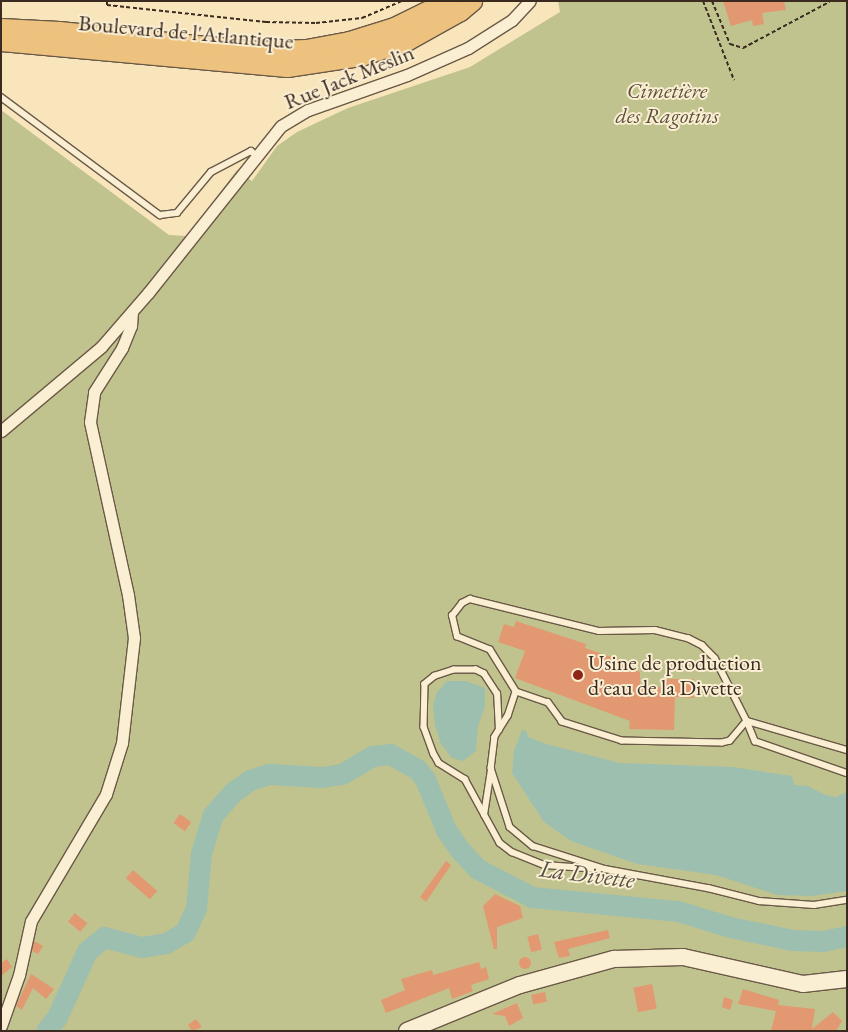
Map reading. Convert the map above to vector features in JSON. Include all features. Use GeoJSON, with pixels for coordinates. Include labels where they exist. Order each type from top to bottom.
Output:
{"type":"FeatureCollection","features":[{"type":"Feature","properties":{"kind":"main road","name":"Boulevard de l'Atlantique"},"geometry":{"type":"LineString","coordinates":[[1,28],[59,31],[256,51],[306,49],[350,41],[394,27],[447,1]]}},
{"type":"Feature","properties":{"kind":"main road","name":"Boulevard de l'Atlantique"},"geometry":{"type":"LineString","coordinates":[[1,41],[287,67],[361,56],[408,40],[472,1]]}},
{"type":"Feature","properties":{"kind":"main road"},"geometry":{"type":"LineString","coordinates":[[406,1031],[536,980],[614,959],[683,958],[803,984],[847,979]]}},
{"type":"Feature","properties":{"kind":"street","name":"Rue Jack Meslin"},"geometry":{"type":"LineString","coordinates":[[1,431],[87,360],[132,312],[276,131],[294,117],[407,75],[468,48],[512,20],[530,1]]}},
{"type":"Feature","properties":{"kind":"street"},"geometry":{"type":"LineString","coordinates":[[1,1026],[19,975],[31,921],[106,794],[122,743],[134,638],[128,595],[90,422],[94,392],[124,343],[131,326],[132,312]]}},
{"type":"Feature","properties":{"kind":"lane"},"geometry":{"type":"LineString","coordinates":[[1,97],[160,215],[178,213],[211,172],[251,152],[256,155]]}},
{"type":"Feature","properties":{"kind":"lane"},"geometry":{"type":"LineString","coordinates":[[747,721],[730,741],[722,744],[622,741],[562,722],[548,703],[516,692],[490,650],[457,637],[453,632],[452,616],[462,603],[479,601],[598,631],[655,630],[688,638],[702,645],[715,658],[747,721],[755,741],[847,773]]}},
{"type":"Feature","properties":{"kind":"lane"},"geometry":{"type":"LineString","coordinates":[[499,730],[497,694],[484,674],[476,670],[454,670],[435,676],[425,684],[424,727],[434,754],[439,763],[466,779],[483,816],[500,843],[520,855],[561,868],[605,869]]}},
{"type":"Feature","properties":{"kind":"lane"},"geometry":{"type":"LineString","coordinates":[[483,816],[491,768],[491,750],[516,692]]}},
{"type":"Feature","properties":{"kind":"lane"},"geometry":{"type":"LineString","coordinates":[[747,721],[847,750]]}},
{"type":"Feature","properties":{"kind":"lane"},"geometry":{"type":"LineString","coordinates":[[491,768],[504,813],[513,832],[533,846],[605,869],[708,888],[758,901],[814,906],[847,900]]}},
{"type":"Feature","properties":{"kind":"path"},"geometry":{"type":"LineString","coordinates":[[107,1],[107,5],[266,22],[316,23],[362,18],[402,1]]}},
{"type":"Feature","properties":{"kind":"path"},"geometry":{"type":"LineString","coordinates":[[702,1],[734,80]]}},
{"type":"Feature","properties":{"kind":"path"},"geometry":{"type":"LineString","coordinates":[[712,1],[730,44],[744,48],[829,2]]}},
{"type":"Feature","properties":{"kind":"green space","name":"Cimetière des Ragotins"},"geometry":{"type":"Polygon","coordinates":[[[558,1],[847,1],[847,1031],[1,1031],[1,110],[169,235],[187,236],[237,170],[252,181],[277,146],[297,132],[348,108],[470,67],[560,12],[558,1]]]}},
{"type":"Feature","properties":{"kind":"shaded area"},"geometry":{"type":"Polygon","coordinates":[[[447,681],[466,681],[485,688],[485,707],[478,726],[476,751],[463,761],[452,758],[441,744],[435,725],[433,705],[437,692],[447,681]]]}},
{"type":"Feature","properties":{"kind":"shaded area"},"geometry":{"type":"Polygon","coordinates":[[[522,730],[526,731],[528,737],[546,744],[620,763],[733,767],[792,776],[794,785],[808,786],[825,795],[836,797],[847,792],[847,891],[812,896],[777,895],[716,875],[637,864],[571,841],[544,822],[512,773],[514,751],[522,730]]]}},
{"type":"Feature","properties":{"kind":"building"},"geometry":{"type":"Polygon","coordinates":[[[723,1],[784,1],[786,10],[762,13],[764,24],[753,26],[752,20],[731,26],[723,1]]]}},
{"type":"Feature","properties":{"kind":"building","name":"Usine de production d'eau de la Divette"},"geometry":{"type":"Polygon","coordinates":[[[516,621],[586,644],[585,648],[629,663],[628,668],[640,672],[640,686],[665,687],[665,679],[694,679],[694,698],[675,697],[674,730],[629,729],[630,721],[515,678],[525,651],[498,642],[504,624],[514,627],[516,621]]]}},
{"type":"Feature","properties":{"kind":"building"},"geometry":{"type":"Polygon","coordinates":[[[180,814],[191,822],[185,831],[174,823],[180,814]]]}},
{"type":"Feature","properties":{"kind":"building"},"geometry":{"type":"Polygon","coordinates":[[[446,861],[451,865],[426,902],[420,897],[446,861]]]}},
{"type":"Feature","properties":{"kind":"building"},"geometry":{"type":"Polygon","coordinates":[[[133,870],[157,891],[150,899],[126,878],[133,870]]]}},
{"type":"Feature","properties":{"kind":"building"},"geometry":{"type":"Polygon","coordinates":[[[495,894],[520,906],[523,918],[497,927],[497,949],[494,949],[483,906],[495,894]]]}},
{"type":"Feature","properties":{"kind":"building"},"geometry":{"type":"Polygon","coordinates":[[[75,913],[87,923],[80,932],[68,921],[75,913]]]}},
{"type":"Feature","properties":{"kind":"building"},"geometry":{"type":"Polygon","coordinates":[[[608,930],[610,938],[568,949],[570,956],[559,958],[554,942],[608,930]]]}},
{"type":"Feature","properties":{"kind":"building"},"geometry":{"type":"Polygon","coordinates":[[[538,934],[542,950],[531,952],[527,937],[538,934]]]}},
{"type":"Feature","properties":{"kind":"building"},"geometry":{"type":"Polygon","coordinates":[[[34,941],[43,946],[38,954],[32,951],[34,941]]]}},
{"type":"Feature","properties":{"kind":"building"},"geometry":{"type":"Polygon","coordinates":[[[523,957],[527,957],[531,963],[527,969],[523,969],[519,965],[519,961],[523,957]]]}},
{"type":"Feature","properties":{"kind":"building"},"geometry":{"type":"Polygon","coordinates":[[[7,959],[12,967],[1,976],[1,963],[7,959]]]}},
{"type":"Feature","properties":{"kind":"building"},"geometry":{"type":"Polygon","coordinates":[[[479,962],[481,969],[486,967],[489,979],[471,985],[473,991],[452,999],[449,988],[386,1013],[381,1000],[405,990],[401,979],[432,970],[433,975],[479,962]]]}},
{"type":"Feature","properties":{"kind":"building"},"geometry":{"type":"Polygon","coordinates":[[[31,974],[54,989],[46,999],[33,988],[22,1010],[16,1006],[31,974]]]}},
{"type":"Feature","properties":{"kind":"building"},"geometry":{"type":"Polygon","coordinates":[[[652,984],[657,1009],[638,1012],[633,988],[652,984]]]}},
{"type":"Feature","properties":{"kind":"building"},"geometry":{"type":"Polygon","coordinates":[[[743,989],[779,1000],[778,1005],[815,1009],[812,1029],[833,1012],[842,1021],[836,1031],[771,1031],[776,1011],[738,1004],[743,989]]]}},
{"type":"Feature","properties":{"kind":"building"},"geometry":{"type":"Polygon","coordinates":[[[545,992],[547,1002],[533,1004],[531,995],[545,992]]]}},
{"type":"Feature","properties":{"kind":"building"},"geometry":{"type":"Polygon","coordinates":[[[724,997],[733,1000],[730,1010],[722,1007],[724,997]]]}},
{"type":"Feature","properties":{"kind":"building"},"geometry":{"type":"Polygon","coordinates":[[[517,1003],[523,1018],[509,1026],[505,1016],[492,1014],[517,1003]]]}},
{"type":"Feature","properties":{"kind":"building"},"geometry":{"type":"Polygon","coordinates":[[[196,1019],[202,1027],[192,1031],[188,1025],[196,1019]]]}},
{"type":"Feature","properties":{"kind":"waterway","name":"La Divette"},"geometry":{"type":"LineString","coordinates":[[46,1031],[57,1017],[87,951],[104,937],[142,947],[166,943],[185,932],[196,908],[201,853],[212,816],[233,792],[250,780],[269,774],[322,777],[342,774],[372,756],[390,754],[417,769],[425,779],[446,830],[460,850],[478,869],[532,897],[678,911],[730,927],[792,940],[823,941],[847,936]]}},
{"type":"Feature","properties":{"kind":"place","name":"Usine de production d'eau de la Divette"},"geometry":{"type":"Point","coordinates":[578,675]}}]}
